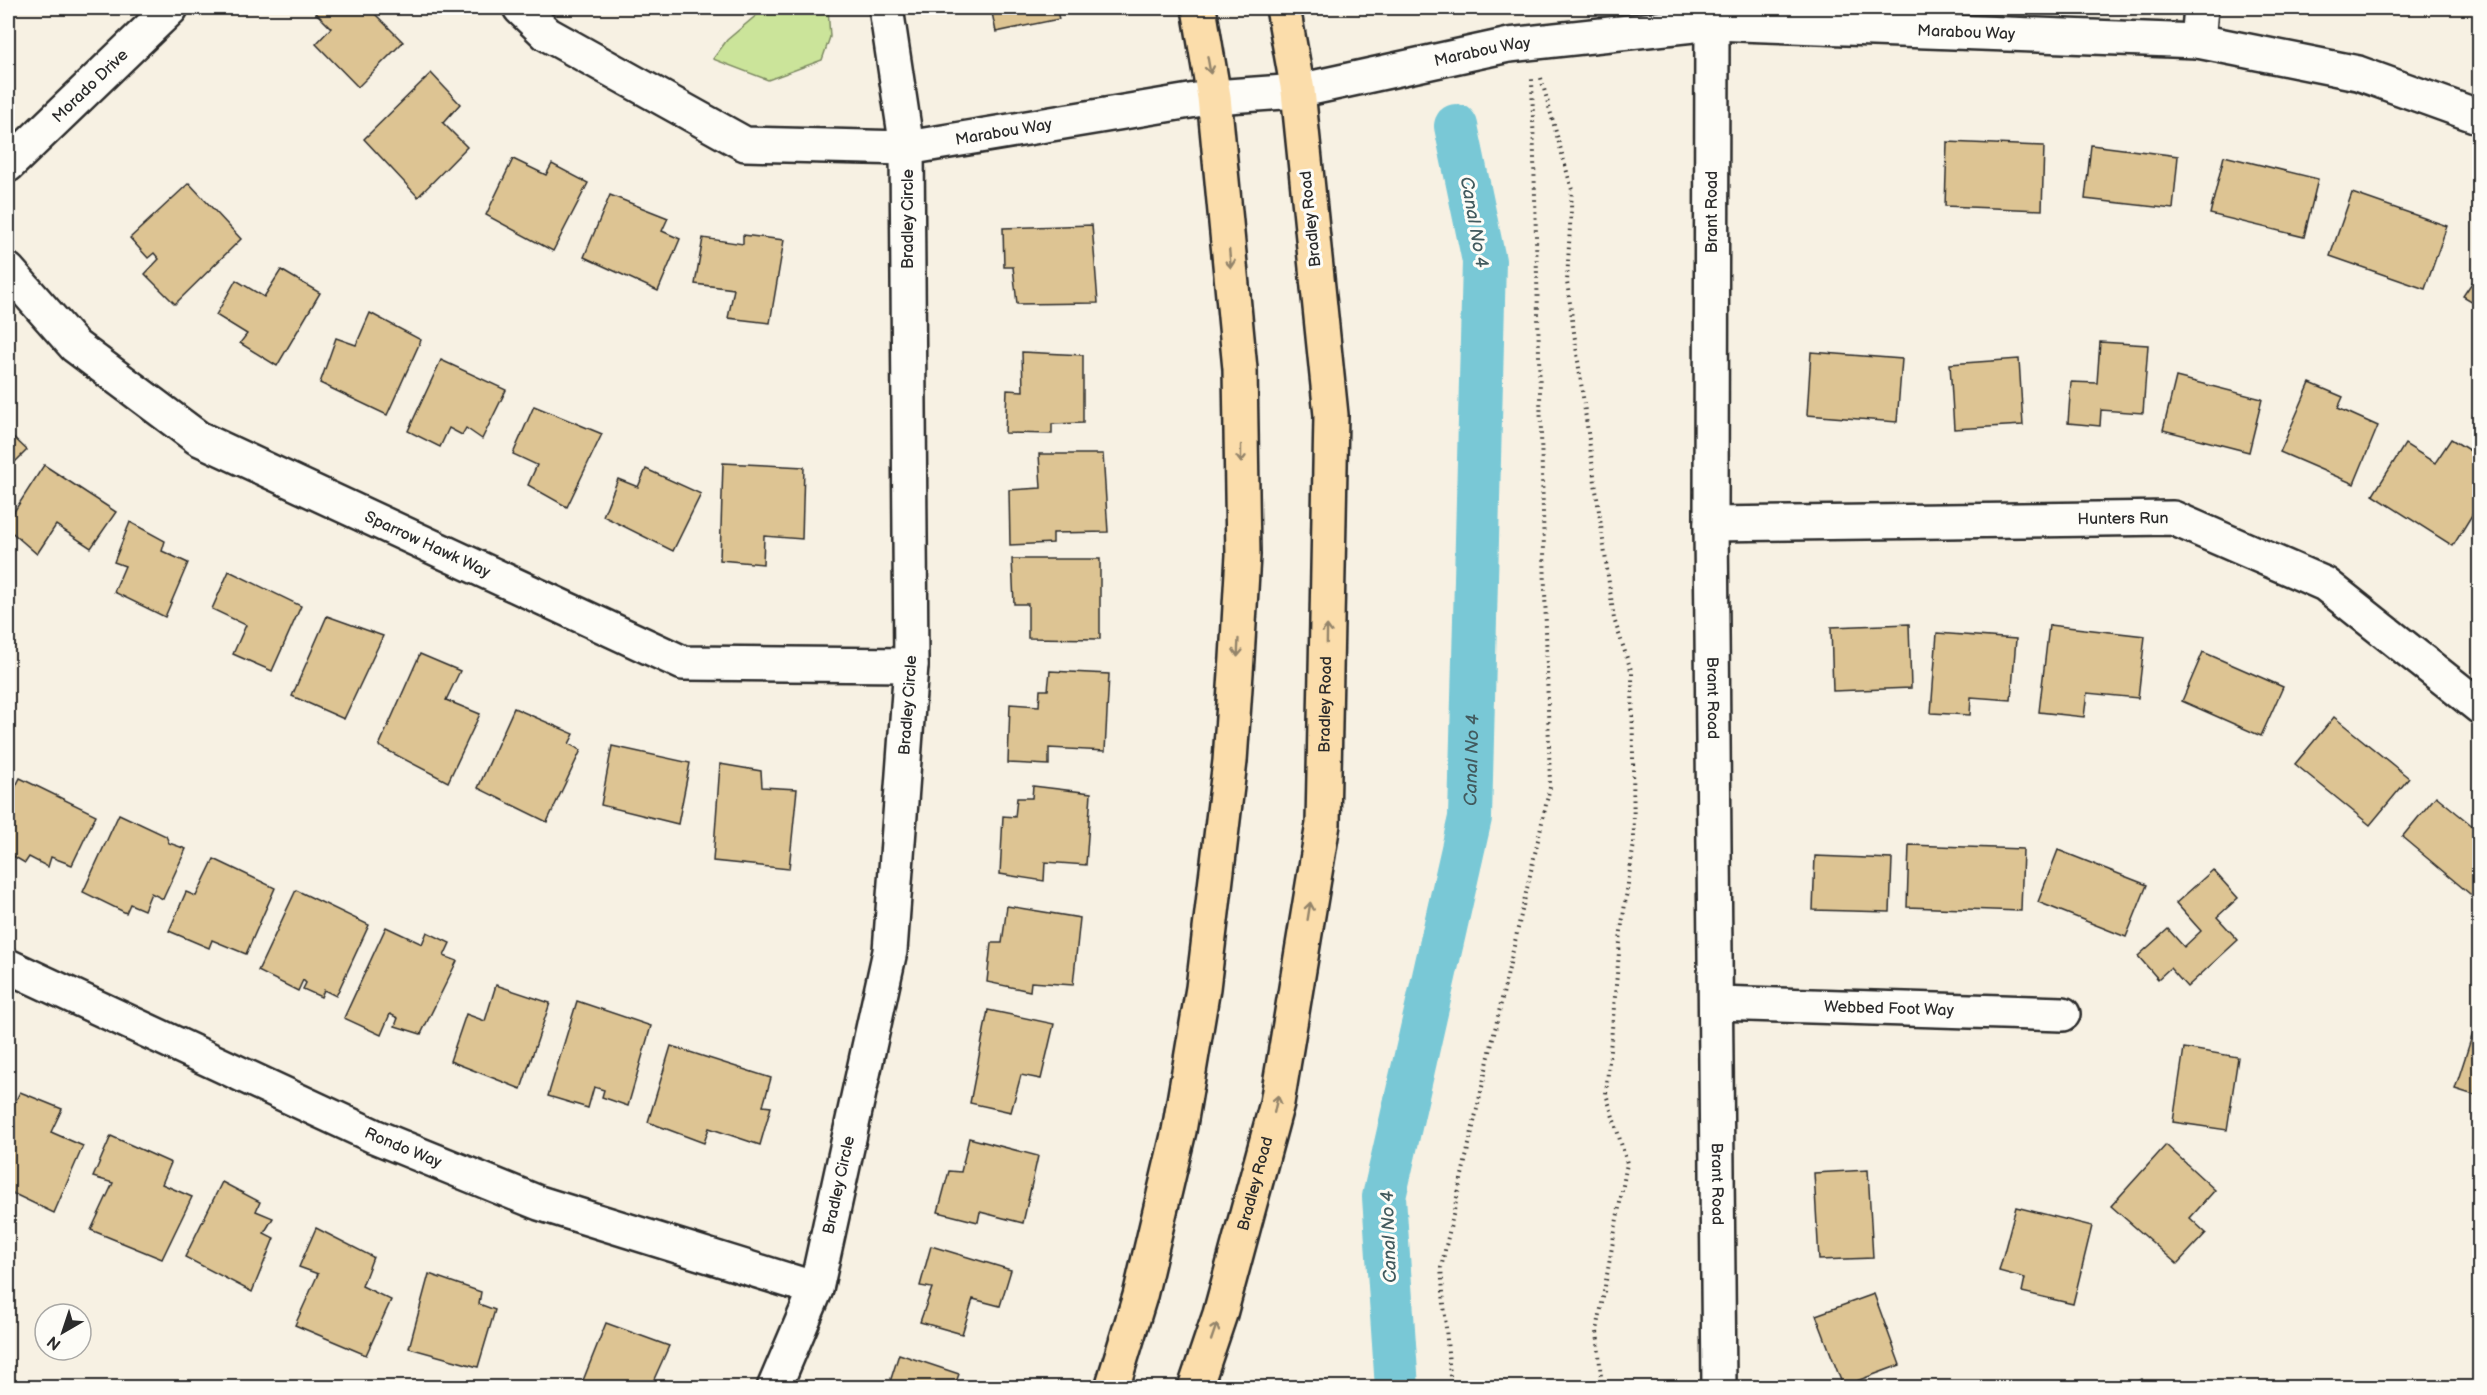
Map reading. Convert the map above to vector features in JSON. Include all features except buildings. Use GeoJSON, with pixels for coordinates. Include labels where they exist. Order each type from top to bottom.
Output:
{"type":"FeatureCollection","features":[{"type":"Feature","properties":{"kind":"main road"},"geometry":{"type":"LineString","coordinates":[[1112,1388],[1140,1296],[1179,1131],[1203,988],[1230,760],[1243,555],[1240,369],[1214,97],[1199,8]]}},
{"type":"Feature","properties":{"kind":"main road","name":"Bradley Road"},"geometry":{"type":"LineString","coordinates":[[1195,1388],[1220,1314],[1277,1103],[1323,824],[1330,415],[1298,91],[1283,8]]}},
{"type":"Feature","properties":{"kind":"street","name":"Morado Drive"},"geometry":{"type":"LineString","coordinates":[[8,165],[171,8]]}},
{"type":"Feature","properties":{"kind":"street","name":"Marabou Way"},"geometry":{"type":"LineString","coordinates":[[520,8],[547,34],[745,144],[907,148],[1214,97],[1298,91],[1532,42],[1712,15],[2198,41],[2358,73],[2480,117]]}},
{"type":"Feature","properties":{"kind":"street","name":"Bradley Circle"},"geometry":{"type":"LineString","coordinates":[[774,1388],[816,1289],[890,951],[911,665],[907,148],[886,8]]}},
{"type":"Feature","properties":{"kind":"street"},"geometry":{"type":"LineString","coordinates":[[2198,41],[2201,8]]}},
{"type":"Feature","properties":{"kind":"street","name":"Brant Road"},"geometry":{"type":"LineString","coordinates":[[1712,15],[1711,524],[1719,1388]]}},
{"type":"Feature","properties":{"kind":"street","name":"Sparrow Hawk Way"},"geometry":{"type":"LineString","coordinates":[[8,270],[75,346],[198,438],[683,663],[911,665]]}},
{"type":"Feature","properties":{"kind":"street","name":"Hunters Run"},"geometry":{"type":"LineString","coordinates":[[1711,524],[2173,518],[2325,584],[2480,707]]}},
{"type":"Feature","properties":{"kind":"street","name":"Rondo Way"},"geometry":{"type":"LineString","coordinates":[[8,966],[374,1136],[539,1203],[816,1289]]}},
{"type":"Feature","properties":{"kind":"street","name":"Webbed Foot Way"},"geometry":{"type":"LineString","coordinates":[[1717,1002],[2063,1014]]}},
{"type":"Feature","properties":{"kind":"path"},"geometry":{"type":"LineString","coordinates":[[1451,1388],[1441,1268],[1550,787],[1532,42]]}},
{"type":"Feature","properties":{"kind":"path"},"geometry":{"type":"LineString","coordinates":[[1532,42],[1572,190],[1567,282],[1614,619],[1632,673],[1634,843],[1621,931],[1606,1094],[1627,1163],[1597,1331],[1602,1388]]}},
{"type":"Feature","properties":{"kind":"green space"},"geometry":{"type":"Polygon","coordinates":[[[765,8],[828,8],[830,37],[822,60],[768,80],[713,59],[727,40],[765,8]]]}},
{"type":"Feature","properties":{"kind":"waterway","name":"Canal No 4"},"geometry":{"type":"LineString","coordinates":[[1397,1388],[1384,1197],[1470,818],[1484,261],[1456,126]]}}]}
